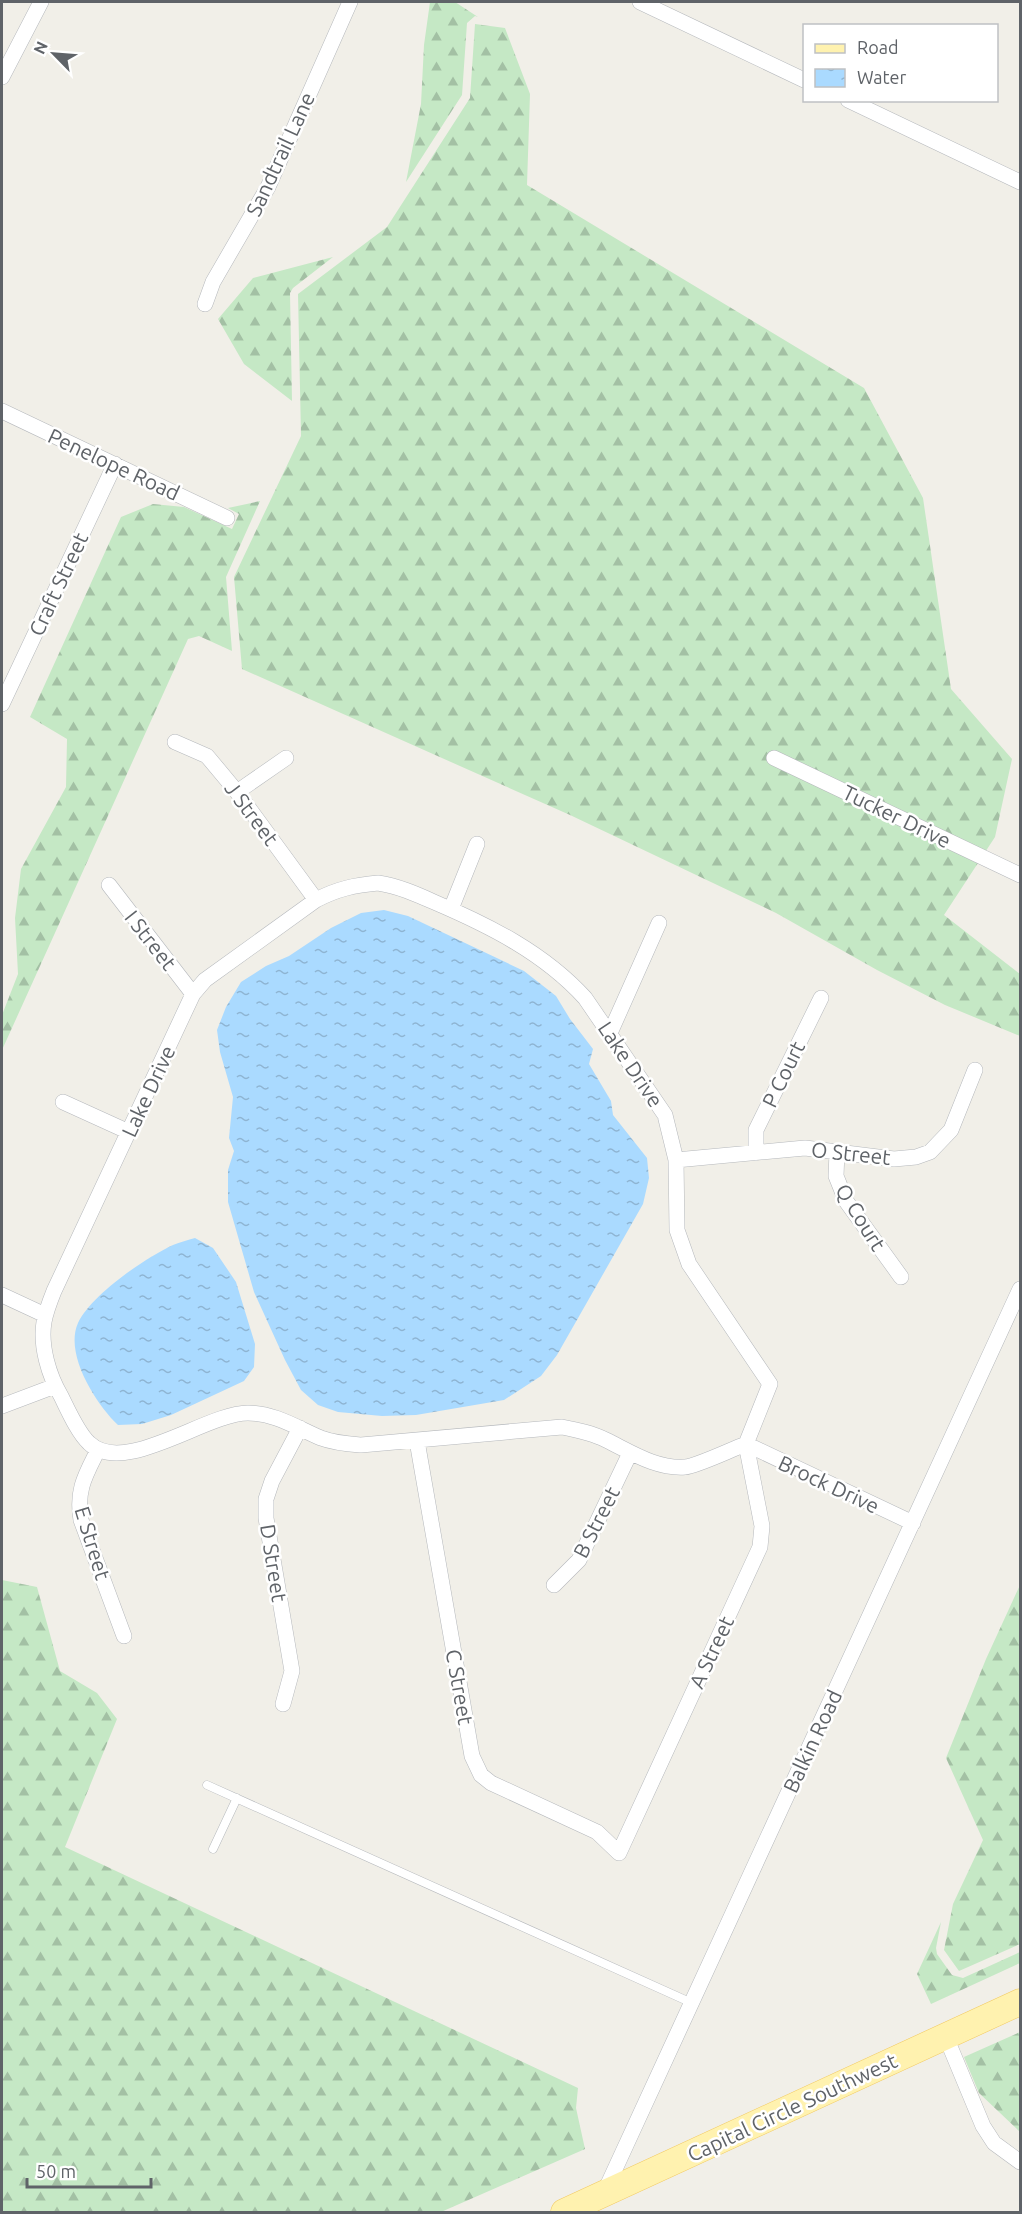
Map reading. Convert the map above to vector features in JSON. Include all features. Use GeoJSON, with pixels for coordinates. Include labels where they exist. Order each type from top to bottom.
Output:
{"type":"FeatureCollection","features":[{"type":"Feature","properties":{"kind":"main road","name":"Capital Circle Southwest"},"geometry":{"type":"LineString","coordinates":[[564,2212],[1020,2002]]}},
{"type":"Feature","properties":{"kind":"street"},"geometry":{"type":"LineString","coordinates":[[2,77],[41,2]]}},
{"type":"Feature","properties":{"kind":"street","name":"Sandtrail Lane"},"geometry":{"type":"LineString","coordinates":[[204,304],[213,282],[268,187],[350,2]]}},
{"type":"Feature","properties":{"kind":"street"},"geometry":{"type":"LineString","coordinates":[[640,2],[803,80]]}},
{"type":"Feature","properties":{"kind":"street"},"geometry":{"type":"LineString","coordinates":[[852,102],[1020,182]]}},
{"type":"Feature","properties":{"kind":"street","name":"Penelope Road"},"geometry":{"type":"LineString","coordinates":[[2,411],[227,518]]}},
{"type":"Feature","properties":{"kind":"street","name":"Craft Street"},"geometry":{"type":"LineString","coordinates":[[2,704],[115,464]]}},
{"type":"Feature","properties":{"kind":"street","name":"J Street"},"geometry":{"type":"LineString","coordinates":[[175,742],[207,756],[237,792],[316,900]]}},
{"type":"Feature","properties":{"kind":"street"},"geometry":{"type":"LineString","coordinates":[[237,792],[286,758]]}},
{"type":"Feature","properties":{"kind":"street","name":"Tucker Drive"},"geometry":{"type":"LineString","coordinates":[[774,758],[1020,875]]}},
{"type":"Feature","properties":{"kind":"street"},"geometry":{"type":"LineString","coordinates":[[451,909],[477,844]]}},
{"type":"Feature","properties":{"kind":"street","name":"Lake Drive"},"geometry":{"type":"LineString","coordinates":[[99,1450],[86,1441],[55,1386],[46,1355],[45,1315],[54,1291],[193,994],[205,980],[316,900],[332,891],[355,885],[378,883],[393,885],[451,909],[519,943],[547,962],[570,981],[585,998],[665,1115],[676,1160],[677,1230],[689,1264],[770,1384],[746,1444]]}},
{"type":"Feature","properties":{"kind":"street","name":"I Street"},"geometry":{"type":"LineString","coordinates":[[109,885],[193,994]]}},
{"type":"Feature","properties":{"kind":"street"},"geometry":{"type":"LineString","coordinates":[[610,1033],[659,923]]}},
{"type":"Feature","properties":{"kind":"street","name":"P Court"},"geometry":{"type":"LineString","coordinates":[[756,1153],[756,1130],[821,998]]}},
{"type":"Feature","properties":{"kind":"street","name":"O Street"},"geometry":{"type":"LineString","coordinates":[[676,1160],[805,1148],[894,1160],[916,1157],[930,1152],[951,1130],[975,1070]]}},
{"type":"Feature","properties":{"kind":"street"},"geometry":{"type":"LineString","coordinates":[[63,1102],[129,1132]]}},
{"type":"Feature","properties":{"kind":"street","name":"Q Court"},"geometry":{"type":"LineString","coordinates":[[837,1152],[836,1176],[846,1201],[901,1277]]}},
{"type":"Feature","properties":{"kind":"street","name":"Balkin Road"},"geometry":{"type":"LineString","coordinates":[[604,2194],[1020,1289]]}},
{"type":"Feature","properties":{"kind":"street"},"geometry":{"type":"LineString","coordinates":[[2,1294],[45,1315]]}},
{"type":"Feature","properties":{"kind":"street"},"geometry":{"type":"LineString","coordinates":[[2,1406],[55,1386]]}},
{"type":"Feature","properties":{"kind":"street"},"geometry":{"type":"LineString","coordinates":[[99,1450],[118,1454],[149,1446],[236,1414],[250,1413],[273,1417],[323,1439],[362,1445],[562,1427],[605,1439],[630,1453],[662,1464],[686,1467],[746,1444]]}},
{"type":"Feature","properties":{"kind":"street","name":"D Street"},"geometry":{"type":"LineString","coordinates":[[283,1704],[292,1671],[266,1518],[266,1499],[272,1481],[300,1428]]}},
{"type":"Feature","properties":{"kind":"street","name":"C Street"},"geometry":{"type":"LineString","coordinates":[[417,1441],[472,1756],[476,1767],[491,1783],[597,1832],[619,1852]]}},
{"type":"Feature","properties":{"kind":"street","name":"Brock Drive"},"geometry":{"type":"LineString","coordinates":[[746,1444],[913,1523]]}},
{"type":"Feature","properties":{"kind":"street","name":"A Street"},"geometry":{"type":"LineString","coordinates":[[619,1852],[760,1547],[762,1527],[746,1444]]}},
{"type":"Feature","properties":{"kind":"street","name":"E Street"},"geometry":{"type":"LineString","coordinates":[[99,1450],[84,1478],[79,1494],[81,1520],[124,1636]]}},
{"type":"Feature","properties":{"kind":"street","name":"B Street"},"geometry":{"type":"LineString","coordinates":[[554,1585],[579,1560],[630,1453]]}},
{"type":"Feature","properties":{"kind":"street"},"geometry":{"type":"LineString","coordinates":[[946,2037],[983,2126],[994,2143],[1020,2162]]}},
{"type":"Feature","properties":{"kind":"lane"},"geometry":{"type":"LineString","coordinates":[[207,1785],[692,2003]]}},
{"type":"Feature","properties":{"kind":"lane"},"geometry":{"type":"LineString","coordinates":[[213,1849],[237,1798]]}},
{"type":"Feature","properties":{"kind":"green space"},"geometry":{"type":"Polygon","coordinates":[[[430,2],[455,2],[478,17],[475,16],[467,23],[462,95],[406,182],[421,104],[424,45],[430,2]]]}},
{"type":"Feature","properties":{"kind":"green space"},"geometry":{"type":"Polygon","coordinates":[[[475,24],[505,28],[530,94],[527,185],[864,388],[923,498],[951,689],[1012,759],[995,837],[944,915],[1020,974],[1020,1036],[945,1005],[776,913],[570,815],[242,669],[234,577],[301,436],[298,294],[387,227],[470,98],[475,24]]]}},
{"type":"Feature","properties":{"kind":"green space"},"geometry":{"type":"Polygon","coordinates":[[[333,257],[293,288],[290,293],[292,401],[244,364],[218,319],[253,278],[333,257]]]}},
{"type":"Feature","properties":{"kind":"green space"},"geometry":{"type":"Polygon","coordinates":[[[260,501],[226,577],[232,651],[199,636],[188,639],[2,1050],[2,1015],[18,974],[15,918],[21,869],[66,787],[67,739],[30,717],[121,517],[153,504],[184,507],[232,529],[239,514],[228,508],[260,501]]]}},
{"type":"Feature","properties":{"kind":"green space"},"geometry":{"type":"Polygon","coordinates":[[[2,1580],[37,1587],[60,1671],[97,1693],[117,1719],[65,1847],[578,2088],[576,2108],[585,2149],[441,2212],[2,2212],[2,1580]]]}},
{"type":"Feature","properties":{"kind":"green space"},"geometry":{"type":"Polygon","coordinates":[[[1020,1585],[1020,1944],[959,1971],[944,1950],[953,1904],[983,1840],[946,1758],[986,1659],[1020,1585]]]}},
{"type":"Feature","properties":{"kind":"green space"},"geometry":{"type":"Polygon","coordinates":[[[941,1922],[937,1954],[952,1975],[963,1978],[1020,1952],[1020,1963],[931,2004],[917,1974],[941,1922]]]}},
{"type":"Feature","properties":{"kind":"green space"},"geometry":{"type":"Polygon","coordinates":[[[1020,2032],[1020,2132],[979,2093],[964,2057],[1020,2032]]]}},
{"type":"Feature","properties":{"kind":"water"},"geometry":{"type":"Polygon","coordinates":[[[384,910],[408,916],[524,971],[556,996],[593,1049],[589,1064],[611,1101],[613,1115],[647,1158],[649,1178],[643,1204],[557,1355],[541,1376],[504,1400],[416,1415],[382,1416],[338,1412],[318,1405],[301,1390],[285,1360],[254,1292],[228,1202],[228,1170],[234,1151],[229,1138],[233,1097],[220,1052],[217,1030],[226,1007],[241,982],[266,966],[289,956],[331,928],[361,913],[384,910]]]}},
{"type":"Feature","properties":{"kind":"water"},"geometry":{"type":"Polygon","coordinates":[[[195,1238],[213,1248],[236,1282],[255,1344],[254,1367],[244,1381],[171,1415],[142,1424],[118,1425],[100,1405],[84,1378],[75,1349],[78,1323],[94,1301],[120,1278],[173,1245],[195,1238]]]}}]}
